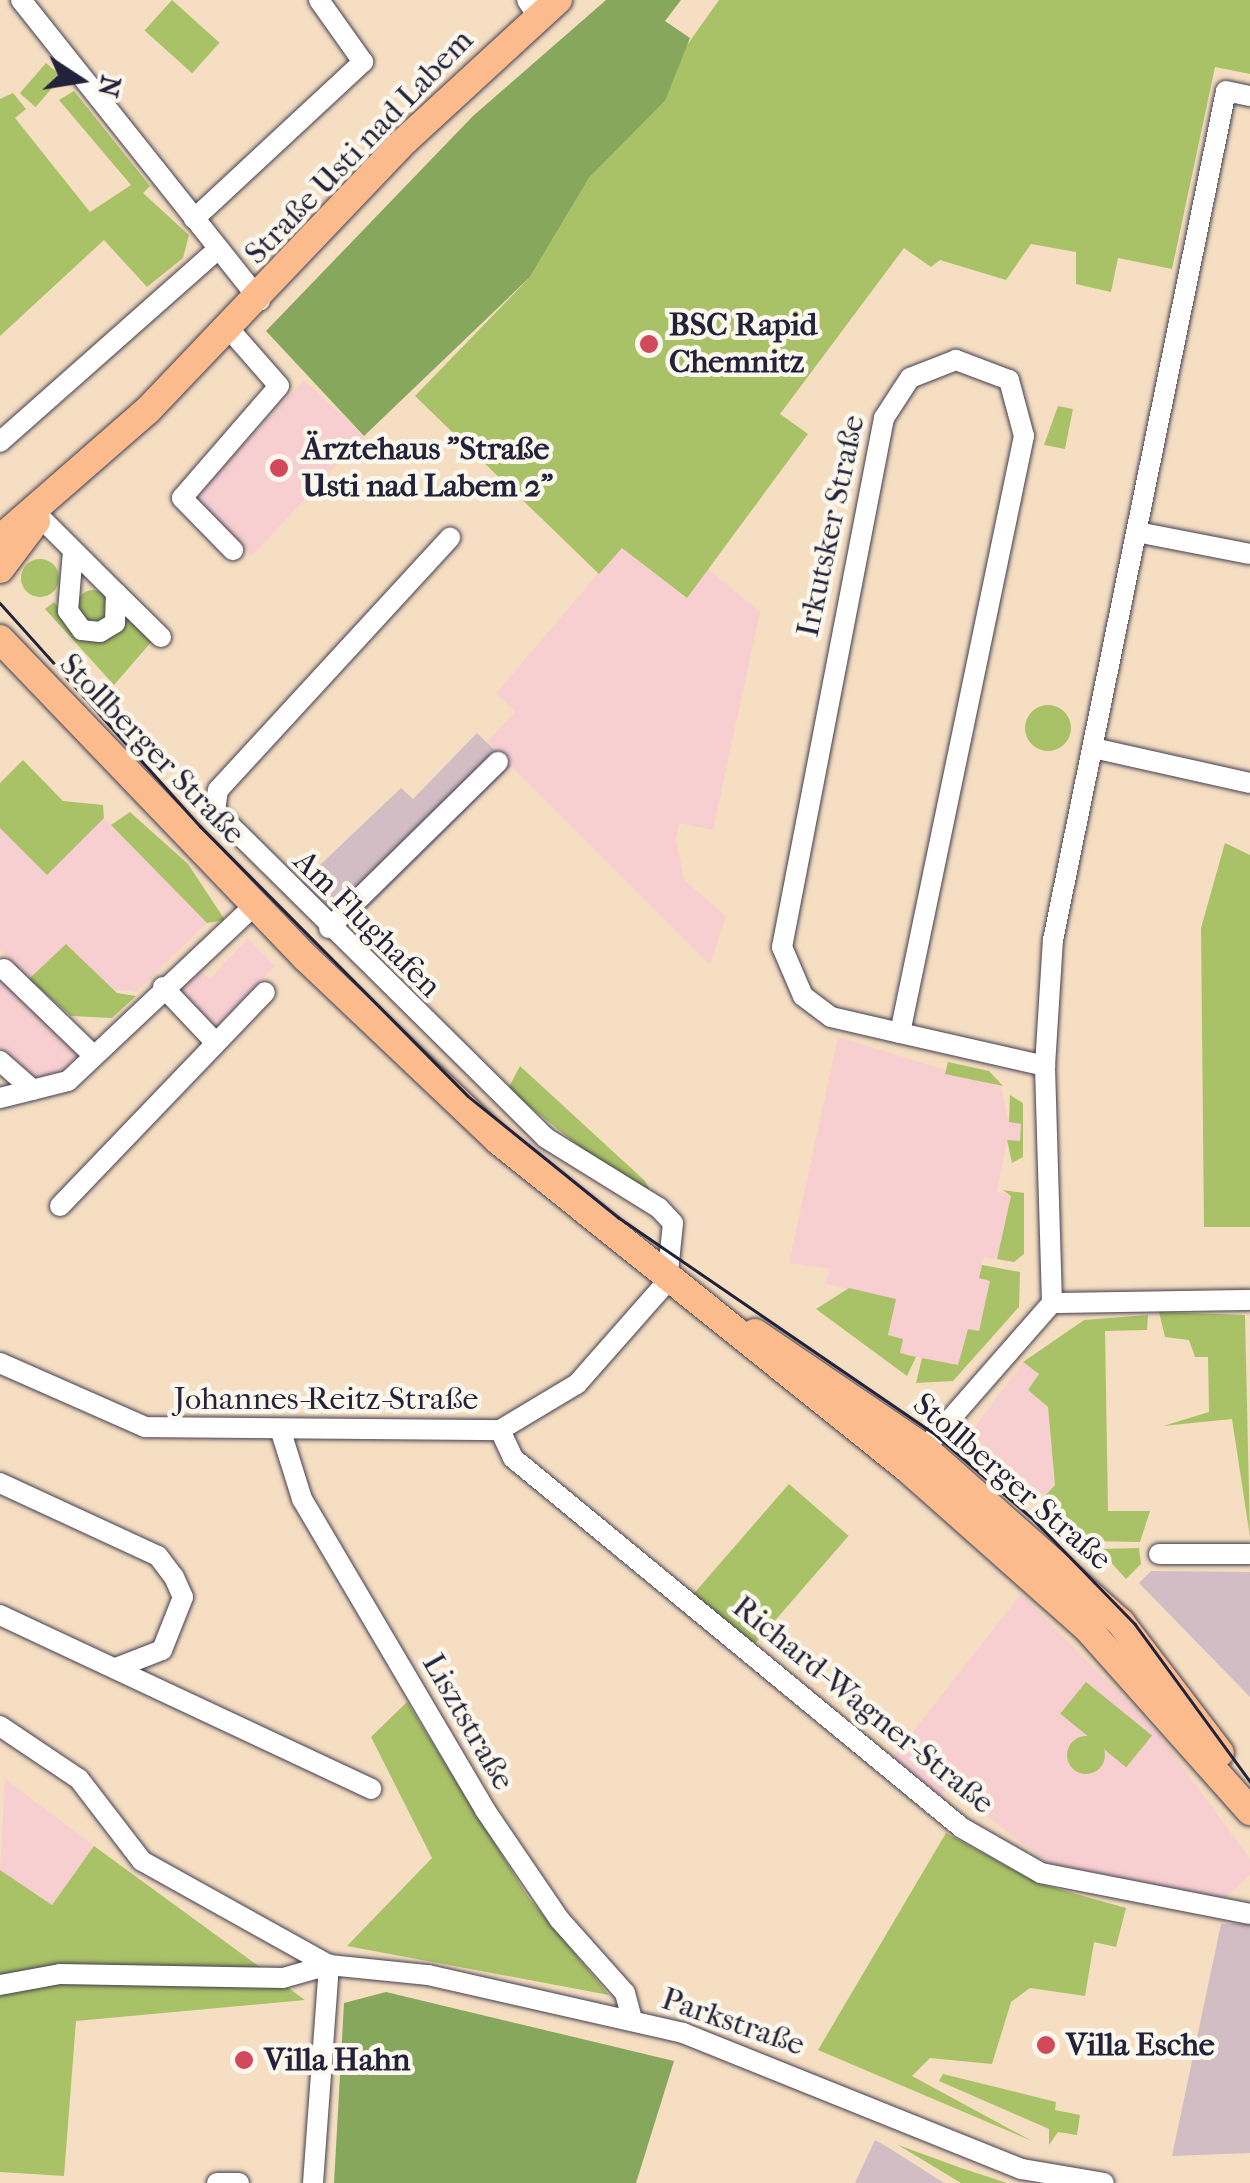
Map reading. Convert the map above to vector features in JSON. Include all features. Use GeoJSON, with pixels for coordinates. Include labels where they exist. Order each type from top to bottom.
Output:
{"type":"FeatureCollection","features":[{"type":"Feature","properties":{"kind":"main road","name":"Straße Usti nad Labem"},"geometry":{"type":"LineString","coordinates":[[0,568],[38,515],[260,300],[400,146],[541,6]]}},
{"type":"Feature","properties":{"kind":"main road","name":"Straße Usti nad Labem"},"geometry":{"type":"LineString","coordinates":[[0,539],[38,515]]}},
{"type":"Feature","properties":{"kind":"main road","name":"Stollberger Straße"},"geometry":{"type":"LineString","coordinates":[[0,639],[254,906],[499,1141],[666,1282],[916,1458],[1121,1623],[1250,1802]]}},
{"type":"Feature","properties":{"kind":"main road","name":"Stollberger Straße"},"geometry":{"type":"LineString","coordinates":[[916,1458],[1123,1662],[1250,1812]]}},
{"type":"Feature","properties":{"kind":"street"},"geometry":{"type":"LineString","coordinates":[[194,219],[362,62],[319,0]]}},
{"type":"Feature","properties":{"kind":"street","name":"Straße Usti nad Labem"},"geometry":{"type":"LineString","coordinates":[[33,4],[194,219],[260,300]]}},
{"type":"Feature","properties":{"kind":"street"},"geometry":{"type":"LineString","coordinates":[[916,1458],[1052,1303],[1045,1066],[1054,940],[1226,91],[1250,96]]}},
{"type":"Feature","properties":{"kind":"street","name":"Straße Usti nad Labem"},"geometry":{"type":"LineString","coordinates":[[0,442],[218,249]]}},
{"type":"Feature","properties":{"kind":"street"},"geometry":{"type":"LineString","coordinates":[[230,330],[280,386],[182,498],[233,550]]}},
{"type":"Feature","properties":{"kind":"street","name":"Irkutsker Straße"},"geometry":{"type":"LineString","coordinates":[[900,1034],[1024,436],[1010,380],[956,360],[910,378],[886,412],[780,926],[793,980],[816,1009],[900,1034],[1045,1066]]}},
{"type":"Feature","properties":{"kind":"street"},"geometry":{"type":"LineString","coordinates":[[38,515],[162,638]]}},
{"type":"Feature","properties":{"kind":"street"},"geometry":{"type":"LineString","coordinates":[[1137,532],[1250,554]]}},
{"type":"Feature","properties":{"kind":"street","name":"Am Flughafen"},"geometry":{"type":"LineString","coordinates":[[450,538],[218,790],[215,811],[329,928],[546,1138],[666,1216],[666,1282]]}},
{"type":"Feature","properties":{"kind":"street"},"geometry":{"type":"LineString","coordinates":[[73,552],[75,624],[108,629],[116,593]]}},
{"type":"Feature","properties":{"kind":"street"},"geometry":{"type":"LineString","coordinates":[[1094,748],[1250,782]]}},
{"type":"Feature","properties":{"kind":"street"},"geometry":{"type":"LineString","coordinates":[[329,928],[498,762]]}},
{"type":"Feature","properties":{"kind":"street"},"geometry":{"type":"LineString","coordinates":[[0,1098],[68,1080],[254,906]]}},
{"type":"Feature","properties":{"kind":"street"},"geometry":{"type":"LineString","coordinates":[[4,970],[94,1056]]}},
{"type":"Feature","properties":{"kind":"street"},"geometry":{"type":"LineString","coordinates":[[164,988],[215,1042]]}},
{"type":"Feature","properties":{"kind":"street"},"geometry":{"type":"LineString","coordinates":[[60,1206],[265,992]]}},
{"type":"Feature","properties":{"kind":"street"},"geometry":{"type":"LineString","coordinates":[[0,1062],[33,1090]]}},
{"type":"Feature","properties":{"kind":"street","name":"Johannes-Reitz-Straße"},"geometry":{"type":"LineString","coordinates":[[0,1363],[145,1428],[282,1435],[500,1430],[577,1384],[666,1282]]}},
{"type":"Feature","properties":{"kind":"street"},"geometry":{"type":"LineString","coordinates":[[1052,1303],[1250,1300]]}},
{"type":"Feature","properties":{"kind":"street","name":"Richard-Wagner-Straße"},"geometry":{"type":"LineString","coordinates":[[500,1430],[513,1458],[962,1828],[1041,1873],[1250,1914]]}},
{"type":"Feature","properties":{"kind":"street","name":"Lisztstraße"},"geometry":{"type":"LineString","coordinates":[[282,1435],[302,1499],[484,1810],[559,1919],[625,1993],[632,2020]]}},
{"type":"Feature","properties":{"kind":"street"},"geometry":{"type":"LineString","coordinates":[[0,1484],[158,1556],[174,1577],[182,1597],[162,1650],[114,1668]]}},
{"type":"Feature","properties":{"kind":"street"},"geometry":{"type":"LineString","coordinates":[[1159,1554],[1250,1554]]}},
{"type":"Feature","properties":{"kind":"street"},"geometry":{"type":"LineString","coordinates":[[0,1615],[371,1789]]}},
{"type":"Feature","properties":{"kind":"street"},"geometry":{"type":"LineString","coordinates":[[0,1726],[78,1779],[142,1860],[329,1965]]}},
{"type":"Feature","properties":{"kind":"street"},"geometry":{"type":"LineString","coordinates":[[0,1985],[60,1974],[283,1978],[329,1965]]}},
{"type":"Feature","properties":{"kind":"street"},"geometry":{"type":"LineString","coordinates":[[313,2183],[329,1965]]}},
{"type":"Feature","properties":{"kind":"street","name":"Parkstraße"},"geometry":{"type":"LineString","coordinates":[[329,1965],[428,1975],[632,2020],[1022,2169],[1104,2183]]}},
{"type":"Feature","properties":{"kind":"street"},"geometry":{"type":"LineString","coordinates":[[216,2183],[239,2183]]}},
{"type":"Feature","properties":{"kind":"shaded area","name":"Ärztehaus \"Straße Usti nad Labem 2\""},"geometry":{"type":"Polygon","coordinates":[[[304,380],[364,436],[252,556],[192,500],[304,380]]]}},
{"type":"Feature","properties":{"kind":"shaded area"},"geometry":{"type":"Polygon","coordinates":[[[621,547],[686,598],[708,569],[760,612],[713,830],[679,823],[676,839],[684,880],[726,916],[710,965],[487,742],[515,712],[496,693],[621,547]]]}},
{"type":"Feature","properties":{"kind":"shaded area"},"geometry":{"type":"Polygon","coordinates":[[[477,733],[511,766],[353,923],[352,914],[328,917],[299,885],[401,788],[413,799],[477,733]]]}},
{"type":"Feature","properties":{"kind":"shaded area"},"geometry":{"type":"Polygon","coordinates":[[[104,818],[207,923],[136,992],[29,979],[0,950],[0,828],[47,875],[104,818]]]}},
{"type":"Feature","properties":{"kind":"shaded area"},"geometry":{"type":"Polygon","coordinates":[[[248,938],[275,966],[215,1028],[182,990],[200,972],[210,979],[248,938]]]}},
{"type":"Feature","properties":{"kind":"shaded area"},"geometry":{"type":"Polygon","coordinates":[[[0,968],[81,1050],[60,1073],[37,1081],[0,1048],[0,968]]]}},
{"type":"Feature","properties":{"kind":"shaded area"},"geometry":{"type":"Polygon","coordinates":[[[838,1037],[1001,1087],[1009,1122],[1021,1124],[1020,1141],[1007,1141],[997,1192],[1011,1195],[997,1259],[983,1257],[979,1278],[990,1280],[979,1332],[958,1366],[899,1353],[888,1336],[895,1299],[826,1284],[829,1269],[789,1263],[838,1037]]]}},
{"type":"Feature","properties":{"kind":"shaded area"},"geometry":{"type":"Polygon","coordinates":[[[1023,1362],[1039,1374],[1028,1390],[1048,1407],[1055,1485],[1045,1496],[970,1434],[1023,1362]]]}},
{"type":"Feature","properties":{"kind":"shaded area"},"geometry":{"type":"Polygon","coordinates":[[[1151,1571],[1250,1572],[1250,1697],[1139,1583],[1151,1571]]]}},
{"type":"Feature","properties":{"kind":"shaded area"},"geometry":{"type":"Polygon","coordinates":[[[1021,1594],[1158,1733],[1250,1859],[1250,1875],[1221,1902],[1053,1867],[949,1787],[940,1795],[893,1757],[1021,1594]]]}},
{"type":"Feature","properties":{"kind":"shaded area"},"geometry":{"type":"Polygon","coordinates":[[[5,1779],[94,1846],[52,1905],[0,1870],[5,1779]]]}},
{"type":"Feature","properties":{"kind":"shaded area"},"geometry":{"type":"Polygon","coordinates":[[[1250,1923],[1250,2153],[1172,2156],[1221,1924],[1250,1923]]]}},
{"type":"Feature","properties":{"kind":"shaded area"},"geometry":{"type":"Polygon","coordinates":[[[875,2140],[889,2148],[944,2183],[855,2183],[875,2140]]]}},
{"type":"Feature","properties":{"kind":"green space"},"geometry":{"type":"Polygon","coordinates":[[[172,0],[220,43],[192,73],[145,30],[172,0]]]}},
{"type":"Feature","properties":{"kind":"green space"},"geometry":{"type":"Polygon","coordinates":[[[606,0],[681,0],[665,21],[690,38],[665,101],[589,178],[530,277],[364,436],[266,331],[473,116],[606,0]]]}},
{"type":"Feature","properties":{"kind":"green space","name":"BSC Rapid Chemnitz"},"geometry":{"type":"Polygon","coordinates":[[[719,0],[1250,0],[1250,74],[1215,67],[1172,269],[1118,258],[1111,292],[1076,284],[1076,252],[1031,244],[1006,280],[940,260],[931,267],[904,248],[780,414],[808,434],[687,598],[622,548],[599,574],[415,396],[530,277],[589,178],[665,101],[670,69],[719,0]]]}},
{"type":"Feature","properties":{"kind":"green space"},"geometry":{"type":"Polygon","coordinates":[[[46,63],[62,77],[36,107],[20,93],[46,63]]]}},
{"type":"Feature","properties":{"kind":"green space"},"geometry":{"type":"Polygon","coordinates":[[[74,91],[150,186],[143,193],[189,235],[183,258],[147,287],[104,240],[0,336],[0,99],[13,93],[26,109],[15,118],[90,212],[131,185],[59,100],[74,91]]]}},
{"type":"Feature","properties":{"kind":"green space"},"geometry":{"type":"Polygon","coordinates":[[[1058,406],[1073,409],[1065,449],[1044,445],[1058,406]]]}},
{"type":"Feature","properties":{"kind":"green space"},"geometry":{"type":"Polygon","coordinates":[[[40,559],[54,564],[59,578],[54,592],[40,597],[26,592],[21,578],[26,564],[40,559]]]}},
{"type":"Feature","properties":{"kind":"green space"},"geometry":{"type":"Polygon","coordinates":[[[93,590],[104,595],[109,606],[104,617],[93,622],[82,617],[77,606],[82,595],[93,590]]]}},
{"type":"Feature","properties":{"kind":"green space"},"geometry":{"type":"Polygon","coordinates":[[[54,602],[80,640],[106,641],[128,616],[153,640],[114,685],[45,609],[54,602]]]}},
{"type":"Feature","properties":{"kind":"green space"},"geometry":{"type":"Polygon","coordinates":[[[1048,705],[1064,712],[1071,728],[1064,744],[1048,751],[1032,744],[1025,728],[1032,712],[1048,705]]]}},
{"type":"Feature","properties":{"kind":"green space"},"geometry":{"type":"Polygon","coordinates":[[[23,760],[63,801],[103,805],[104,818],[47,875],[0,828],[0,783],[23,760]]]}},
{"type":"Feature","properties":{"kind":"green space"},"geometry":{"type":"Polygon","coordinates":[[[130,812],[188,864],[225,920],[207,923],[111,825],[130,812]]]}},
{"type":"Feature","properties":{"kind":"green space"},"geometry":{"type":"Polygon","coordinates":[[[1225,843],[1250,855],[1250,1227],[1204,1227],[1201,928],[1225,843]]]}},
{"type":"Feature","properties":{"kind":"green space"},"geometry":{"type":"Polygon","coordinates":[[[66,944],[117,993],[136,996],[112,1018],[71,1016],[29,979],[66,944]]]}},
{"type":"Feature","properties":{"kind":"green space"},"geometry":{"type":"Polygon","coordinates":[[[948,1062],[989,1071],[1003,1086],[945,1074],[948,1062]]]}},
{"type":"Feature","properties":{"kind":"green space"},"geometry":{"type":"Polygon","coordinates":[[[520,1066],[645,1181],[650,1190],[622,1181],[508,1089],[520,1066]]]}},
{"type":"Feature","properties":{"kind":"green space"},"geometry":{"type":"Polygon","coordinates":[[[1010,1095],[1023,1103],[1023,1157],[1012,1163],[1007,1140],[1020,1141],[1021,1124],[1009,1122],[1010,1095]]]}},
{"type":"Feature","properties":{"kind":"green space"},"geometry":{"type":"Polygon","coordinates":[[[1003,1190],[1024,1193],[1024,1254],[1014,1262],[997,1259],[1011,1196],[1003,1190]]]}},
{"type":"Feature","properties":{"kind":"green space"},"geometry":{"type":"Polygon","coordinates":[[[982,1265],[1020,1272],[1019,1307],[953,1381],[916,1383],[922,1358],[958,1365],[968,1329],[979,1331],[990,1281],[979,1278],[982,1265]]]}},
{"type":"Feature","properties":{"kind":"green space"},"geometry":{"type":"Polygon","coordinates":[[[849,1288],[896,1299],[888,1335],[903,1339],[900,1353],[916,1357],[907,1376],[816,1309],[849,1288]]]}},
{"type":"Feature","properties":{"kind":"green space"},"geometry":{"type":"Polygon","coordinates":[[[1159,1312],[1245,1315],[1250,1537],[1232,1419],[1163,1426],[1209,1412],[1208,1357],[1195,1357],[1189,1340],[1165,1337],[1159,1312]]]}},
{"type":"Feature","properties":{"kind":"green space"},"geometry":{"type":"Polygon","coordinates":[[[1148,1315],[1147,1330],[1105,1331],[1108,1511],[1150,1511],[1140,1542],[1092,1541],[1045,1496],[1055,1485],[1048,1407],[1028,1390],[1039,1374],[1023,1362],[1084,1320],[1148,1315]]]}},
{"type":"Feature","properties":{"kind":"green space"},"geometry":{"type":"Polygon","coordinates":[[[789,1484],[849,1536],[752,1647],[693,1595],[789,1484]]]}},
{"type":"Feature","properties":{"kind":"green space"},"geometry":{"type":"Polygon","coordinates":[[[1139,1548],[1141,1564],[1126,1579],[1099,1549],[1139,1548]]]}},
{"type":"Feature","properties":{"kind":"green space"},"geometry":{"type":"Polygon","coordinates":[[[1086,1682],[1152,1735],[1126,1767],[1060,1714],[1086,1682]]]}},
{"type":"Feature","properties":{"kind":"green space"},"geometry":{"type":"Polygon","coordinates":[[[407,1702],[528,1897],[609,1995],[347,1946],[432,1858],[371,1737],[407,1702]]]}},
{"type":"Feature","properties":{"kind":"green space"},"geometry":{"type":"Polygon","coordinates":[[[1086,1736],[1099,1742],[1105,1755],[1099,1768],[1086,1774],[1073,1768],[1067,1755],[1073,1742],[1086,1736]]]}},
{"type":"Feature","properties":{"kind":"green space"},"geometry":{"type":"Polygon","coordinates":[[[946,1833],[1037,1883],[1126,1908],[1116,1947],[1094,1942],[1085,1996],[1030,1988],[1011,2002],[992,2064],[930,2058],[912,2076],[1032,2141],[818,2050],[946,1833]]]}},
{"type":"Feature","properties":{"kind":"green space"},"geometry":{"type":"Polygon","coordinates":[[[94,1846],[305,2000],[76,2021],[64,2176],[0,2172],[0,1870],[52,1905],[94,1846]]]}},
{"type":"Feature","properties":{"kind":"green space"},"geometry":{"type":"Polygon","coordinates":[[[386,1992],[674,2061],[636,2183],[334,2183],[344,2003],[386,1992]]]}},
{"type":"Feature","properties":{"kind":"green space"},"geometry":{"type":"Polygon","coordinates":[[[943,2074],[1056,2102],[1055,2110],[1080,2115],[1077,2135],[1058,2132],[1049,2145],[1049,2129],[939,2081],[943,2074]]]}},
{"type":"Feature","properties":{"kind":"green space"},"geometry":{"type":"Polygon","coordinates":[[[898,2145],[961,2168],[1007,2183],[961,2183],[898,2145]]]}},
{"type":"Feature","properties":{"kind":"tram line"},"geometry":{"type":"LineString","coordinates":[[0,603],[200,826],[468,1096],[618,1217],[936,1435],[1034,1520],[1135,1624],[1250,1781]]}},
{"type":"Feature","properties":{"kind":"place","name":"BSC Rapid Chemnitz"},"geometry":{"type":"Point","coordinates":[649,344]}},
{"type":"Feature","properties":{"kind":"place","name":"Ärztehaus \"Straße Usti nad Labem 2\""},"geometry":{"type":"Point","coordinates":[279,468]}},
{"type":"Feature","properties":{"kind":"place","name":"Villa Esche"},"geometry":{"type":"Point","coordinates":[1046,2045]}},
{"type":"Feature","properties":{"kind":"place","name":"Villa Hahn"},"geometry":{"type":"Point","coordinates":[244,2060]}}]}
